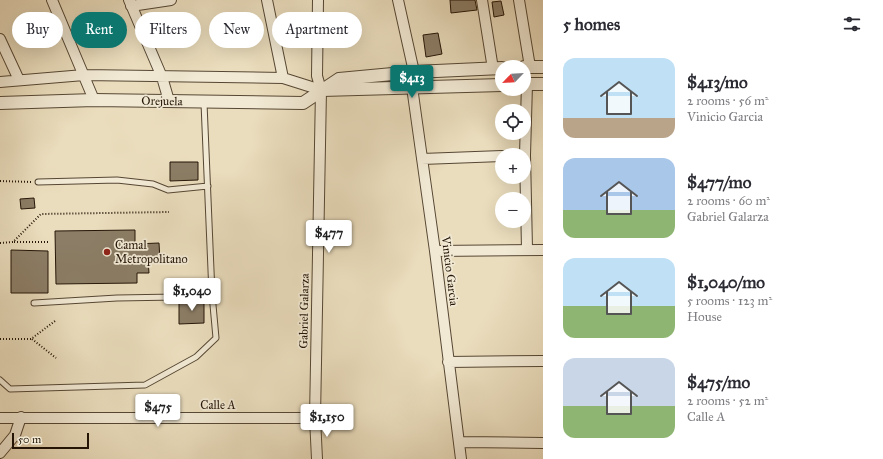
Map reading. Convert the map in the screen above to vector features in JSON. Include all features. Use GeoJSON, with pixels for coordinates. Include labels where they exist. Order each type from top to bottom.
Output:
{"type":"FeatureCollection","features":[{"type":"Feature","properties":{"kind":"street"},"geometry":{"type":"LineString","coordinates":[[52,0],[94,100]]}},
{"type":"Feature","properties":{"kind":"street"},"geometry":{"type":"LineString","coordinates":[[169,101],[162,77],[130,3],[171,0]]}},
{"type":"Feature","properties":{"kind":"street"},"geometry":{"type":"LineString","coordinates":[[267,0],[283,78]]}},
{"type":"Feature","properties":{"kind":"street","name":"Gabriel Galarza"},"geometry":{"type":"LineString","coordinates":[[317,459],[315,418],[321,90],[317,76],[318,0]]}},
{"type":"Feature","properties":{"kind":"street"},"geometry":{"type":"LineString","coordinates":[[398,0],[414,72]]}},
{"type":"Feature","properties":{"kind":"street"},"geometry":{"type":"LineString","coordinates":[[482,0],[496,60]]}},
{"type":"Feature","properties":{"kind":"street"},"geometry":{"type":"LineString","coordinates":[[519,0],[526,60]]}},
{"type":"Feature","properties":{"kind":"street"},"geometry":{"type":"LineString","coordinates":[[0,39],[19,80]]}},
{"type":"Feature","properties":{"kind":"street"},"geometry":{"type":"LineString","coordinates":[[531,67],[543,67]]}},
{"type":"Feature","properties":{"kind":"street","name":"Orejuela"},"geometry":{"type":"LineString","coordinates":[[0,103],[94,100],[303,103],[339,79],[414,72],[495,68]]}},
{"type":"Feature","properties":{"kind":"street"},"geometry":{"type":"LineString","coordinates":[[0,82],[84,75],[283,78],[321,90],[495,85]]}},
{"type":"Feature","properties":{"kind":"street"},"geometry":{"type":"LineString","coordinates":[[531,84],[543,84]]}},
{"type":"Feature","properties":{"kind":"street","name":"Vinicio Garcia"},"geometry":{"type":"LineString","coordinates":[[412,87],[435,251],[461,459]]}},
{"type":"Feature","properties":{"kind":"street"},"geometry":{"type":"LineString","coordinates":[[524,148],[525,96]]}},
{"type":"Feature","properties":{"kind":"street"},"geometry":{"type":"LineString","coordinates":[[422,158],[495,156]]}},
{"type":"Feature","properties":{"kind":"street"},"geometry":{"type":"LineString","coordinates":[[525,184],[527,249]]}},
{"type":"Feature","properties":{"kind":"street"},"geometry":{"type":"LineString","coordinates":[[435,251],[543,250]]}},
{"type":"Feature","properties":{"kind":"street"},"geometry":{"type":"LineString","coordinates":[[448,362],[543,361]]}},
{"type":"Feature","properties":{"kind":"street"},"geometry":{"type":"LineString","coordinates":[[0,453],[15,436],[21,417]]}},
{"type":"Feature","properties":{"kind":"street","name":"Calle A"},"geometry":{"type":"LineString","coordinates":[[0,418],[315,418]]}},
{"type":"Feature","properties":{"kind":"street"},"geometry":{"type":"LineString","coordinates":[[459,442],[543,443]]}},
{"type":"Feature","properties":{"kind":"lane"},"geometry":{"type":"LineString","coordinates":[[0,380],[10,388],[145,385],[196,357],[216,338],[212,294],[204,102]]}},
{"type":"Feature","properties":{"kind":"lane"},"geometry":{"type":"LineString","coordinates":[[38,182],[117,180],[153,184],[168,190],[208,186]]}},
{"type":"Feature","properties":{"kind":"lane"},"geometry":{"type":"LineString","coordinates":[[34,303],[212,294]]}},
{"type":"Feature","properties":{"kind":"path"},"geometry":{"type":"LineString","coordinates":[[0,181],[38,182]]}},
{"type":"Feature","properties":{"kind":"path"},"geometry":{"type":"LineString","coordinates":[[13,242],[41,214],[169,212]]}},
{"type":"Feature","properties":{"kind":"path"},"geometry":{"type":"LineString","coordinates":[[0,243],[50,242]]}},
{"type":"Feature","properties":{"kind":"path"},"geometry":{"type":"LineString","coordinates":[[0,339],[32,339],[55,321]]}},
{"type":"Feature","properties":{"kind":"path"},"geometry":{"type":"LineString","coordinates":[[32,339],[56,358]]}},
{"type":"Feature","properties":{"kind":"building"},"geometry":{"type":"Polygon","coordinates":[[[450,0],[475,0],[477,10],[451,13],[450,0]]]}},
{"type":"Feature","properties":{"kind":"building"},"geometry":{"type":"Polygon","coordinates":[[[501,1],[504,15],[494,17],[492,2],[501,1]]]}},
{"type":"Feature","properties":{"kind":"building"},"geometry":{"type":"Polygon","coordinates":[[[438,33],[442,54],[426,57],[423,35],[438,33]]]}},
{"type":"Feature","properties":{"kind":"building"},"geometry":{"type":"Polygon","coordinates":[[[170,162],[198,162],[198,180],[170,181],[170,162]]]}},
{"type":"Feature","properties":{"kind":"building"},"geometry":{"type":"Polygon","coordinates":[[[34,198],[35,208],[21,209],[20,199],[34,198]]]}},
{"type":"Feature","properties":{"kind":"building","name":"Camal Metropolitano"},"geometry":{"type":"Polygon","coordinates":[[[135,230],[135,244],[159,243],[160,260],[148,260],[149,273],[137,273],[137,283],[56,284],[55,231],[135,230]]]}},
{"type":"Feature","properties":{"kind":"building"},"geometry":{"type":"Polygon","coordinates":[[[11,250],[48,251],[48,293],[11,293],[11,250]]]}},
{"type":"Feature","properties":{"kind":"building"},"geometry":{"type":"Polygon","coordinates":[[[204,301],[204,323],[179,324],[179,302],[204,301]]]}},
{"type":"Feature","properties":{"kind":"place","name":"Camal Metropolitano"},"geometry":{"type":"Point","coordinates":[107,252]}}]}
